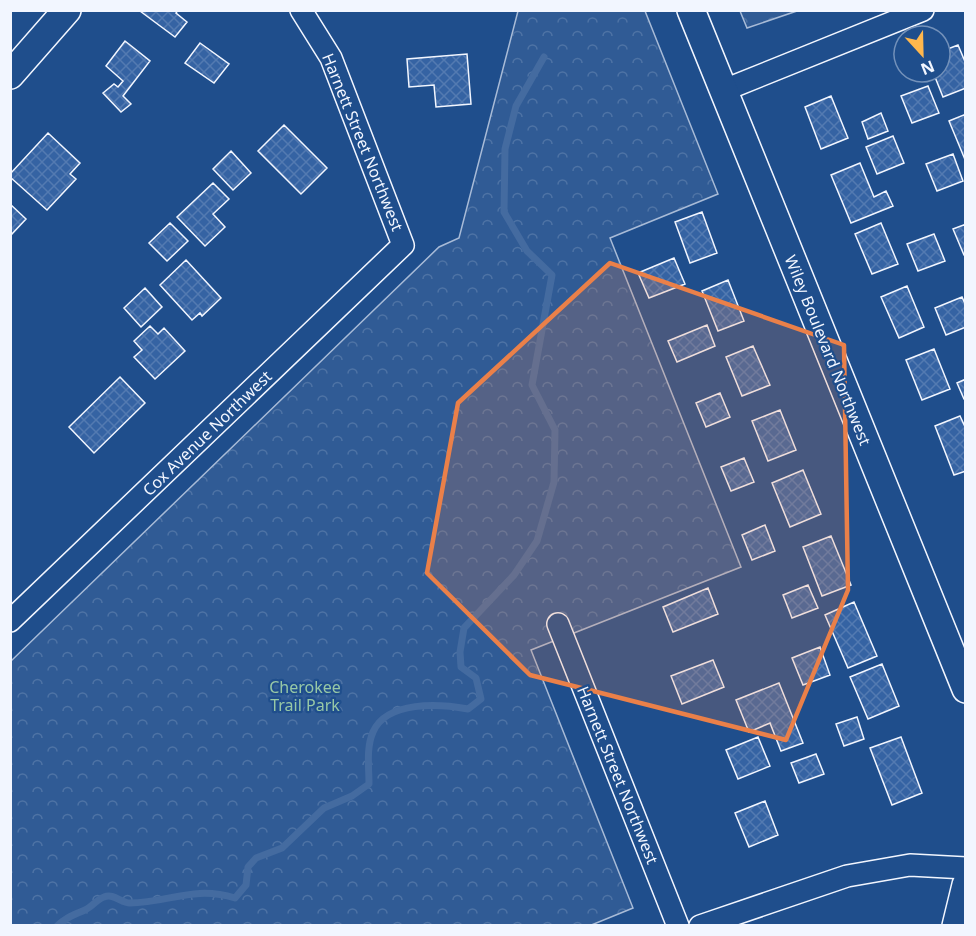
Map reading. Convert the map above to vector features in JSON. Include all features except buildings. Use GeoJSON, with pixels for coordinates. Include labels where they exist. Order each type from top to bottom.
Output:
{"type":"FeatureCollection","features":[{"type":"Feature","properties":{"kind":"street"},"geometry":{"type":"LineString","coordinates":[[10,75],[67,10]]}},
{"type":"Feature","properties":{"kind":"street","name":"Harnett Street Northwest"},"geometry":{"type":"LineString","coordinates":[[301,10],[331,58],[403,245]]}},
{"type":"Feature","properties":{"kind":"street","name":"Wiley Boulevard Northwest"},"geometry":{"type":"LineString","coordinates":[[691,10],[722,91],[963,674]]}},
{"type":"Feature","properties":{"kind":"street"},"geometry":{"type":"LineString","coordinates":[[722,91],[923,10]]}},
{"type":"Feature","properties":{"kind":"street","name":"Cox Avenue Northwest"},"geometry":{"type":"LineString","coordinates":[[10,621],[403,245]]}},
{"type":"Feature","properties":{"kind":"street","name":"Harnett Street Northwest"},"geometry":{"type":"LineString","coordinates":[[558,624],[678,926]]}},
{"type":"Feature","properties":{"kind":"street"},"geometry":{"type":"LineString","coordinates":[[700,926],[847,876],[910,865],[966,868]]}},
{"type":"Feature","properties":{"kind":"street"},"geometry":{"type":"LineString","coordinates":[[956,926],[966,885]]}},
{"type":"Feature","properties":{"kind":"highlighted area"},"geometry":{"type":"Polygon","coordinates":[[[610,263],[844,345],[848,590],[786,740],[530,675],[427,573],[458,403],[610,263]]]}},
{"type":"Feature","properties":{"kind":"green space","name":"Cherokee Trail Park"},"geometry":{"type":"Polygon","coordinates":[[[518,11],[645,11],[718,194],[610,238],[741,567],[531,650],[633,908],[589,926],[11,926],[11,661],[439,247],[459,238],[518,11]]]}},
{"type":"Feature","properties":{"kind":"green space"},"geometry":{"type":"Polygon","coordinates":[[[740,11],[797,11],[747,28],[740,11]]]}},
{"type":"Feature","properties":{"kind":"waterway"},"geometry":{"type":"LineString","coordinates":[[57,926],[67,918],[88,909],[99,899],[108,896],[130,903],[206,893],[235,898],[246,885],[248,867],[256,858],[282,848],[324,808],[352,796],[369,784],[369,744],[380,722],[390,714],[402,709],[429,706],[468,709],[481,699],[476,678],[461,667],[460,652],[464,628],[514,575],[537,541],[554,482],[555,430],[532,385],[552,275],[527,251],[504,212],[505,149],[516,106],[544,57]]}}]}
